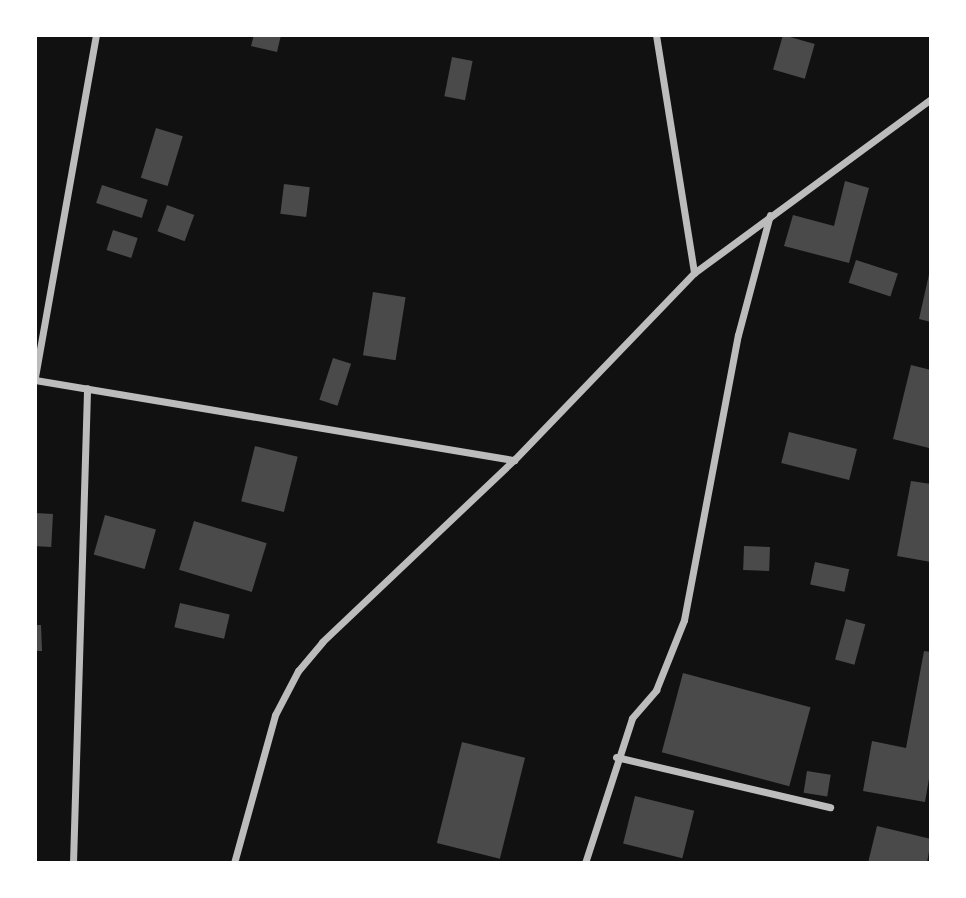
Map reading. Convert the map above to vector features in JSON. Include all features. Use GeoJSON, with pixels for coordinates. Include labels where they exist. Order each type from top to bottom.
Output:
{"type":"FeatureCollection","features":[{"type":"Feature","properties":{"kind":"street"},"geometry":{"type":"LineString","coordinates":[[96,35],[35,379],[514,460]]}},
{"type":"Feature","properties":{"kind":"street"},"geometry":{"type":"LineString","coordinates":[[656,35],[694,273]]}},
{"type":"Feature","properties":{"kind":"street"},"geometry":{"type":"LineString","coordinates":[[234,863],[275,715],[298,671],[322,642],[514,460],[694,273],[931,99]]}},
{"type":"Feature","properties":{"kind":"street"},"geometry":{"type":"LineString","coordinates":[[585,863],[616,757],[632,718],[656,690],[670,664],[684,620],[738,335],[770,215]]}},
{"type":"Feature","properties":{"kind":"street"},"geometry":{"type":"LineString","coordinates":[[73,863],[87,388]]}},
{"type":"Feature","properties":{"kind":"street"},"geometry":{"type":"LineString","coordinates":[[616,757],[830,807]]}},
{"type":"Feature","properties":{"kind":"building"},"geometry":{"type":"Polygon","coordinates":[[[254,35],[281,35],[277,52],[251,46],[254,35]]]}},
{"type":"Feature","properties":{"kind":"building"},"geometry":{"type":"Polygon","coordinates":[[[783,35],[815,44],[805,79],[773,70],[783,35]]]}},
{"type":"Feature","properties":{"kind":"building"},"geometry":{"type":"Polygon","coordinates":[[[452,57],[473,61],[465,100],[444,96],[452,57]]]}},
{"type":"Feature","properties":{"kind":"building"},"geometry":{"type":"Polygon","coordinates":[[[156,128],[183,136],[168,186],[141,178],[156,128]]]}},
{"type":"Feature","properties":{"kind":"building"},"geometry":{"type":"Polygon","coordinates":[[[845,181],[869,188],[849,263],[784,246],[793,215],[834,226],[845,181]]]}},
{"type":"Feature","properties":{"kind":"building"},"geometry":{"type":"Polygon","coordinates":[[[284,184],[310,187],[306,217],[280,214],[284,184]]]}},
{"type":"Feature","properties":{"kind":"building"},"geometry":{"type":"Polygon","coordinates":[[[102,185],[148,200],[142,218],[96,203],[102,185]]]}},
{"type":"Feature","properties":{"kind":"building"},"geometry":{"type":"Polygon","coordinates":[[[167,205],[194,215],[185,241],[157,231],[167,205]]]}},
{"type":"Feature","properties":{"kind":"building"},"geometry":{"type":"Polygon","coordinates":[[[113,230],[138,238],[131,258],[107,250],[113,230]]]}},
{"type":"Feature","properties":{"kind":"building"},"geometry":{"type":"Polygon","coordinates":[[[856,260],[898,274],[890,296],[849,283],[856,260]]]}},
{"type":"Feature","properties":{"kind":"building"},"geometry":{"type":"Polygon","coordinates":[[[931,270],[931,322],[919,319],[931,270]]]}},
{"type":"Feature","properties":{"kind":"building"},"geometry":{"type":"Polygon","coordinates":[[[373,292],[406,297],[396,360],[363,355],[373,292]]]}},
{"type":"Feature","properties":{"kind":"building"},"geometry":{"type":"Polygon","coordinates":[[[333,358],[351,364],[337,406],[319,400],[333,358]]]}},
{"type":"Feature","properties":{"kind":"building"},"geometry":{"type":"Polygon","coordinates":[[[911,365],[931,370],[929,448],[893,439],[911,365]]]}},
{"type":"Feature","properties":{"kind":"building"},"geometry":{"type":"Polygon","coordinates":[[[789,432],[857,449],[849,480],[781,463],[789,432]]]}},
{"type":"Feature","properties":{"kind":"building"},"geometry":{"type":"Polygon","coordinates":[[[255,446],[298,457],[284,512],[241,501],[255,446]]]}},
{"type":"Feature","properties":{"kind":"building"},"geometry":{"type":"Polygon","coordinates":[[[911,481],[931,484],[931,562],[897,556],[911,481]]]}},
{"type":"Feature","properties":{"kind":"building"},"geometry":{"type":"Polygon","coordinates":[[[35,513],[53,514],[51,547],[35,546],[35,513]]]}},
{"type":"Feature","properties":{"kind":"building"},"geometry":{"type":"Polygon","coordinates":[[[105,515],[156,530],[145,569],[94,554],[105,515]]]}},
{"type":"Feature","properties":{"kind":"building"},"geometry":{"type":"Polygon","coordinates":[[[194,521],[267,543],[252,592],[179,570],[194,521]]]}},
{"type":"Feature","properties":{"kind":"building"},"geometry":{"type":"Polygon","coordinates":[[[744,546],[770,547],[769,571],[743,570],[744,546]]]}},
{"type":"Feature","properties":{"kind":"building"},"geometry":{"type":"Polygon","coordinates":[[[815,562],[849,569],[844,592],[810,584],[815,562]]]}},
{"type":"Feature","properties":{"kind":"building"},"geometry":{"type":"Polygon","coordinates":[[[180,603],[230,614],[224,639],[174,627],[180,603]]]}},
{"type":"Feature","properties":{"kind":"building"},"geometry":{"type":"Polygon","coordinates":[[[846,619],[865,624],[854,665],[835,660],[846,619]]]}},
{"type":"Feature","properties":{"kind":"building"},"geometry":{"type":"Polygon","coordinates":[[[35,625],[41,625],[42,651],[35,651],[35,625]]]}},
{"type":"Feature","properties":{"kind":"building"},"geometry":{"type":"Polygon","coordinates":[[[924,651],[931,652],[931,767],[925,802],[863,791],[872,741],[906,748],[924,651]]]}},
{"type":"Feature","properties":{"kind":"building"},"geometry":{"type":"Polygon","coordinates":[[[683,673],[811,707],[789,786],[662,752],[683,673]]]}},
{"type":"Feature","properties":{"kind":"building"},"geometry":{"type":"Polygon","coordinates":[[[462,742],[525,758],[500,859],[437,843],[462,742]]]}},
{"type":"Feature","properties":{"kind":"building"},"geometry":{"type":"Polygon","coordinates":[[[807,771],[831,775],[827,796],[804,793],[807,771]]]}},
{"type":"Feature","properties":{"kind":"building"},"geometry":{"type":"Polygon","coordinates":[[[635,796],[694,811],[682,858],[623,844],[635,796]]]}},
{"type":"Feature","properties":{"kind":"building"},"geometry":{"type":"Polygon","coordinates":[[[877,826],[931,839],[927,863],[868,863],[877,826]]]}}]}
